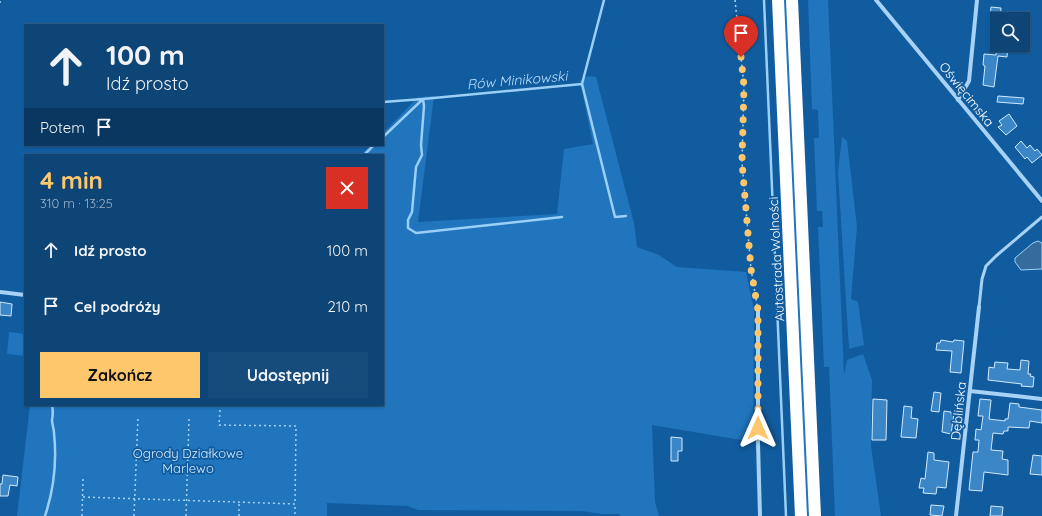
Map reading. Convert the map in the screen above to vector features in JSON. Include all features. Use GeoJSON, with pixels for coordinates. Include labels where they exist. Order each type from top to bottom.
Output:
{"type":"FeatureCollection","features":[{"type":"Feature","properties":{"kind":"highway","name":"Autostrada Wolności"},"geometry":{"type":"LineString","coordinates":[[778,0],[801,516]]}},
{"type":"Feature","properties":{"kind":"highway","name":"Autostrada Wolności"},"geometry":{"type":"LineString","coordinates":[[792,0],[815,516]]}},
{"type":"Feature","properties":{"kind":"street","name":"Oświęcimska"},"geometry":{"type":"LineString","coordinates":[[876,0],[1042,201]]}},
{"type":"Feature","properties":{"kind":"street"},"geometry":{"type":"LineString","coordinates":[[958,100],[969,81],[977,0]]}},
{"type":"Feature","properties":{"kind":"street"},"geometry":{"type":"LineString","coordinates":[[0,292],[24,295]]}},
{"type":"Feature","properties":{"kind":"street","name":"Dęblińska"},"geometry":{"type":"LineString","coordinates":[[956,516],[979,307]]}},
{"type":"Feature","properties":{"kind":"street"},"geometry":{"type":"LineString","coordinates":[[758,310],[758,435],[760,516]]}},
{"type":"Feature","properties":{"kind":"street"},"geometry":{"type":"LineString","coordinates":[[970,391],[1042,400]]}},
{"type":"Feature","properties":{"kind":"lane"},"geometry":{"type":"LineString","coordinates":[[979,307],[982,279],[986,266],[1042,217]]}},
{"type":"Feature","properties":{"kind":"path"},"geometry":{"type":"LineString","coordinates":[[735,0],[744,86],[742,162],[751,269],[758,310]]}},
{"type":"Feature","properties":{"kind":"path"},"geometry":{"type":"LineString","coordinates":[[220,410],[219,425],[296,426],[295,516]]}},
{"type":"Feature","properties":{"kind":"path"},"geometry":{"type":"LineString","coordinates":[[134,516],[138,417]]}},
{"type":"Feature","properties":{"kind":"path"},"geometry":{"type":"LineString","coordinates":[[186,516],[190,419]]}},
{"type":"Feature","properties":{"kind":"path"},"geometry":{"type":"LineString","coordinates":[[82,516],[84,479]]}},
{"type":"Feature","properties":{"kind":"path"},"geometry":{"type":"LineString","coordinates":[[83,497],[295,504]]}},
{"type":"Feature","properties":{"kind":"path"},"geometry":{"type":"LineString","coordinates":[[239,502],[239,516]]}},
{"type":"Feature","properties":{"kind":"green space"},"geometry":{"type":"Polygon","coordinates":[[[783,0],[787,0],[810,516],[806,516],[783,0]]]}},
{"type":"Feature","properties":{"kind":"green space"},"geometry":{"type":"Polygon","coordinates":[[[808,0],[828,0],[844,375],[847,360],[863,354],[872,380],[871,446],[881,516],[835,516],[829,367],[824,367],[818,227],[823,227],[822,211],[817,211],[814,138],[819,138],[818,110],[812,109],[808,0]]]}},
{"type":"Feature","properties":{"kind":"green space","name":"Ogrody Działkowe Marlewo"},"geometry":{"type":"Polygon","coordinates":[[[588,76],[596,77],[634,223],[637,247],[659,255],[677,267],[746,272],[754,310],[753,442],[652,425],[655,502],[659,516],[620,516],[619,514],[601,514],[582,511],[418,510],[408,506],[327,503],[327,516],[17,516],[30,406],[384,406],[384,154],[362,154],[370,146],[384,146],[384,132],[418,97],[434,96],[418,222],[557,214],[564,149],[593,144],[580,81],[588,76]]]}},
{"type":"Feature","properties":{"kind":"green space"},"geometry":{"type":"Polygon","coordinates":[[[842,137],[847,141],[857,227],[851,299],[858,302],[864,345],[849,349],[838,172],[842,137]]]}},
{"type":"Feature","properties":{"kind":"green space"},"geometry":{"type":"Polygon","coordinates":[[[9,332],[24,334],[24,356],[7,354],[9,332]]]}},
{"type":"Feature","properties":{"kind":"shaded area"},"geometry":{"type":"Polygon","coordinates":[[[1038,241],[1042,243],[1042,269],[1021,270],[1015,262],[1015,258],[1033,243],[1038,241]]]}},
{"type":"Feature","properties":{"kind":"building"},"geometry":{"type":"Polygon","coordinates":[[[991,7],[1001,8],[1001,12],[990,12],[991,7]]]}},
{"type":"Feature","properties":{"kind":"building"},"geometry":{"type":"Polygon","coordinates":[[[996,52],[1007,52],[1007,57],[998,56],[994,87],[983,85],[985,66],[983,65],[984,54],[996,55],[996,52]]]}},
{"type":"Feature","properties":{"kind":"building"},"geometry":{"type":"Polygon","coordinates":[[[998,96],[1024,98],[1023,104],[997,102],[998,96]]]}},
{"type":"Feature","properties":{"kind":"building"},"geometry":{"type":"Polygon","coordinates":[[[1009,114],[1017,126],[1006,135],[998,127],[1002,125],[999,121],[1009,114]]]}},
{"type":"Feature","properties":{"kind":"building"},"geometry":{"type":"Polygon","coordinates":[[[1021,141],[1027,148],[1030,145],[1035,151],[1037,149],[1042,155],[1032,163],[1027,157],[1025,159],[1015,147],[1021,141]]]}},
{"type":"Feature","properties":{"kind":"building"},"geometry":{"type":"Polygon","coordinates":[[[0,302],[12,304],[11,316],[0,315],[0,302]]]}},
{"type":"Feature","properties":{"kind":"building"},"geometry":{"type":"Polygon","coordinates":[[[941,340],[953,342],[954,340],[964,341],[961,373],[950,372],[952,351],[936,350],[937,343],[940,343],[941,340]]]}},
{"type":"Feature","properties":{"kind":"building"},"geometry":{"type":"Polygon","coordinates":[[[1021,360],[1029,361],[1028,374],[1031,374],[1030,376],[1034,377],[1033,387],[1021,386],[1022,384],[988,380],[989,367],[994,368],[995,362],[1008,363],[1007,369],[1020,370],[1021,360]]]}},
{"type":"Feature","properties":{"kind":"building"},"geometry":{"type":"Polygon","coordinates":[[[934,392],[941,393],[939,412],[931,411],[934,392]]]}},
{"type":"Feature","properties":{"kind":"building"},"geometry":{"type":"Polygon","coordinates":[[[873,399],[887,400],[886,440],[872,440],[873,399]]]}},
{"type":"Feature","properties":{"kind":"building"},"geometry":{"type":"Polygon","coordinates":[[[980,399],[991,400],[989,419],[1005,421],[1005,419],[1008,419],[1010,403],[1019,404],[1019,407],[1042,410],[1042,423],[1030,421],[1029,428],[1008,427],[1008,431],[1004,431],[1003,434],[993,433],[991,450],[1003,451],[1002,459],[1008,460],[1008,475],[984,472],[982,491],[969,490],[973,452],[978,452],[979,440],[975,440],[976,429],[981,430],[983,416],[978,416],[980,399]]]}},
{"type":"Feature","properties":{"kind":"building"},"geometry":{"type":"Polygon","coordinates":[[[904,406],[912,407],[911,418],[918,419],[916,438],[901,437],[904,406]]]}},
{"type":"Feature","properties":{"kind":"building"},"geometry":{"type":"Polygon","coordinates":[[[944,411],[954,414],[951,434],[942,432],[944,411]]]}},
{"type":"Feature","properties":{"kind":"building"},"geometry":{"type":"Polygon","coordinates":[[[671,437],[682,438],[682,451],[678,451],[678,461],[671,461],[671,437]]]}},
{"type":"Feature","properties":{"kind":"building"},"geometry":{"type":"Polygon","coordinates":[[[928,452],[934,453],[934,460],[949,462],[946,488],[937,487],[936,494],[923,493],[924,488],[919,488],[921,478],[925,479],[928,452]]]}},
{"type":"Feature","properties":{"kind":"building"},"geometry":{"type":"Polygon","coordinates":[[[1033,455],[1042,456],[1042,475],[1030,474],[1033,455]]]}},
{"type":"Feature","properties":{"kind":"building"},"geometry":{"type":"Polygon","coordinates":[[[3,475],[18,477],[17,486],[10,485],[8,496],[0,496],[0,484],[2,484],[3,475]]]}},
{"type":"Feature","properties":{"kind":"building"},"geometry":{"type":"Polygon","coordinates":[[[931,505],[944,506],[942,516],[930,515],[931,505]]]}},
{"type":"Feature","properties":{"kind":"building"},"geometry":{"type":"Polygon","coordinates":[[[991,506],[1003,507],[1002,516],[990,516],[991,506]]]}},
{"type":"Feature","properties":{"kind":"waterway","name":"Rów Minikowski"},"geometry":{"type":"LineString","coordinates":[[384,136],[423,99],[582,84],[604,0]]}},
{"type":"Feature","properties":{"kind":"waterway"},"geometry":{"type":"LineString","coordinates":[[764,0],[786,516]]}},
{"type":"Feature","properties":{"kind":"waterway"},"geometry":{"type":"LineString","coordinates":[[582,84],[615,217],[626,216]]}},
{"type":"Feature","properties":{"kind":"waterway"},"geometry":{"type":"LineString","coordinates":[[384,102],[423,99],[422,155],[416,167],[412,212],[408,220],[408,228],[416,233],[562,217]]}},
{"type":"Feature","properties":{"kind":"waterway","name":"Rów Minikowski"},"geometry":{"type":"LineString","coordinates":[[365,154],[373,146]]}},
{"type":"Feature","properties":{"kind":"waterway","name":"Rów Minikowski"},"geometry":{"type":"LineString","coordinates":[[45,516],[51,496],[55,464],[52,406]]}},
{"type":"Feature","properties":{"kind":"route"},"geometry":{"type":"LineString","coordinates":[[741,57],[744,86],[742,162],[751,269],[758,310],[758,428]]}}]}
